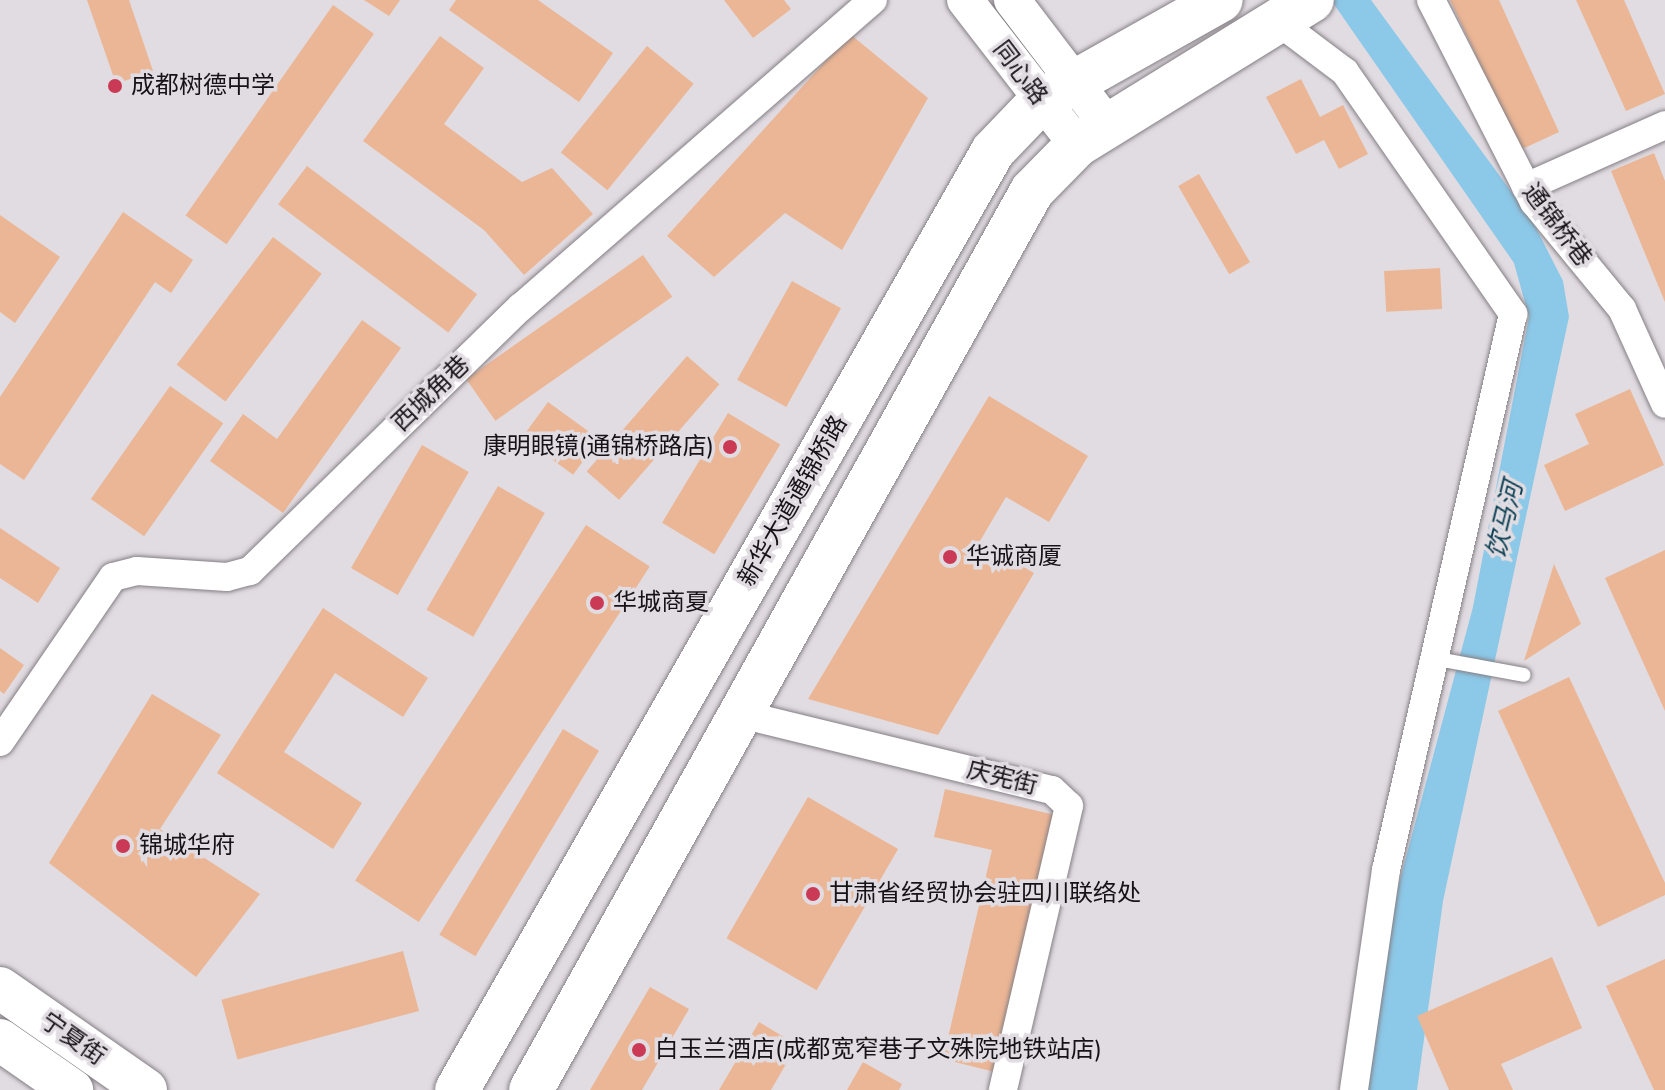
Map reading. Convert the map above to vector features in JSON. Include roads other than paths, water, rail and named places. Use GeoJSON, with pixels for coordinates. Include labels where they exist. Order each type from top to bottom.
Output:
{"type":"FeatureCollection","features":[{"type":"Feature","properties":{"kind":"main road","name":"新华大道通锦桥路"},"geometry":{"type":"LineString","coordinates":[[457,1090],[993,151],[1059,91],[1221,0]]}},
{"type":"Feature","properties":{"kind":"main road"},"geometry":{"type":"LineString","coordinates":[[531,1090],[1032,191],[1092,135],[1294,12]]}},
{"type":"Feature","properties":{"kind":"main road","name":"宁夏街"},"geometry":{"type":"LineString","coordinates":[[0,988],[146,1090]]}},
{"type":"Feature","properties":{"kind":"main road","name":"宁夏街"},"geometry":{"type":"LineString","coordinates":[[0,1040],[72,1090]]}},
{"type":"Feature","properties":{"kind":"street","name":"西城角巷"},"geometry":{"type":"LineString","coordinates":[[0,742],[113,577],[137,571],[227,577],[250,571],[521,307],[873,0]]}},
{"type":"Feature","properties":{"kind":"street","name":"同心路"},"geometry":{"type":"LineString","coordinates":[[965,0],[1059,91],[1092,135]]}},
{"type":"Feature","properties":{"kind":"street"},"geometry":{"type":"LineString","coordinates":[[1012,0],[1059,91]]}},
{"type":"Feature","properties":{"kind":"street","name":"通锦桥巷"},"geometry":{"type":"LineString","coordinates":[[1431,0],[1526,187],[1622,309],[1665,404]]}},
{"type":"Feature","properties":{"kind":"street"},"geometry":{"type":"LineString","coordinates":[[1294,12],[1345,72],[1513,314],[1437,659],[1386,870],[1354,1090]]}},
{"type":"Feature","properties":{"kind":"street"},"geometry":{"type":"LineString","coordinates":[[1526,187],[1665,125]]}},
{"type":"Feature","properties":{"kind":"street","name":"庆宪街"},"geometry":{"type":"LineString","coordinates":[[740,714],[1052,790],[1069,806],[1003,1090]]}},
{"type":"Feature","properties":{"kind":"lane"},"geometry":{"type":"LineString","coordinates":[[1437,659],[1505,675],[1524,675]]}},
{"type":"Feature","properties":{"kind":"water","name":"饮马河"},"geometry":{"type":"Polygon","coordinates":[[[1331,0],[1371,0],[1532,220],[1563,281],[1569,317],[1443,901],[1417,1090],[1365,1090],[1382,947],[1473,607],[1529,317],[1514,263],[1331,0]]]}},
{"type":"Feature","properties":{"kind":"place","name":"成都树德中学"},"geometry":{"type":"Point","coordinates":[115,86]}},
{"type":"Feature","properties":{"kind":"place","name":"康明眼镜(通锦桥路店)"},"geometry":{"type":"Point","coordinates":[730,447]}},
{"type":"Feature","properties":{"kind":"place","name":"华诚商厦"},"geometry":{"type":"Point","coordinates":[950,557]}},
{"type":"Feature","properties":{"kind":"place","name":"华城商夏"},"geometry":{"type":"Point","coordinates":[597,603]}},
{"type":"Feature","properties":{"kind":"place","name":"锦城华府"},"geometry":{"type":"Point","coordinates":[123,846]}},
{"type":"Feature","properties":{"kind":"place","name":"甘肃省经贸协会驻四川联络处"},"geometry":{"type":"Point","coordinates":[813,894]}},
{"type":"Feature","properties":{"kind":"place","name":"白玉兰酒店(成都宽窄巷子文殊院地铁站店)"},"geometry":{"type":"Point","coordinates":[639,1050]}}]}
